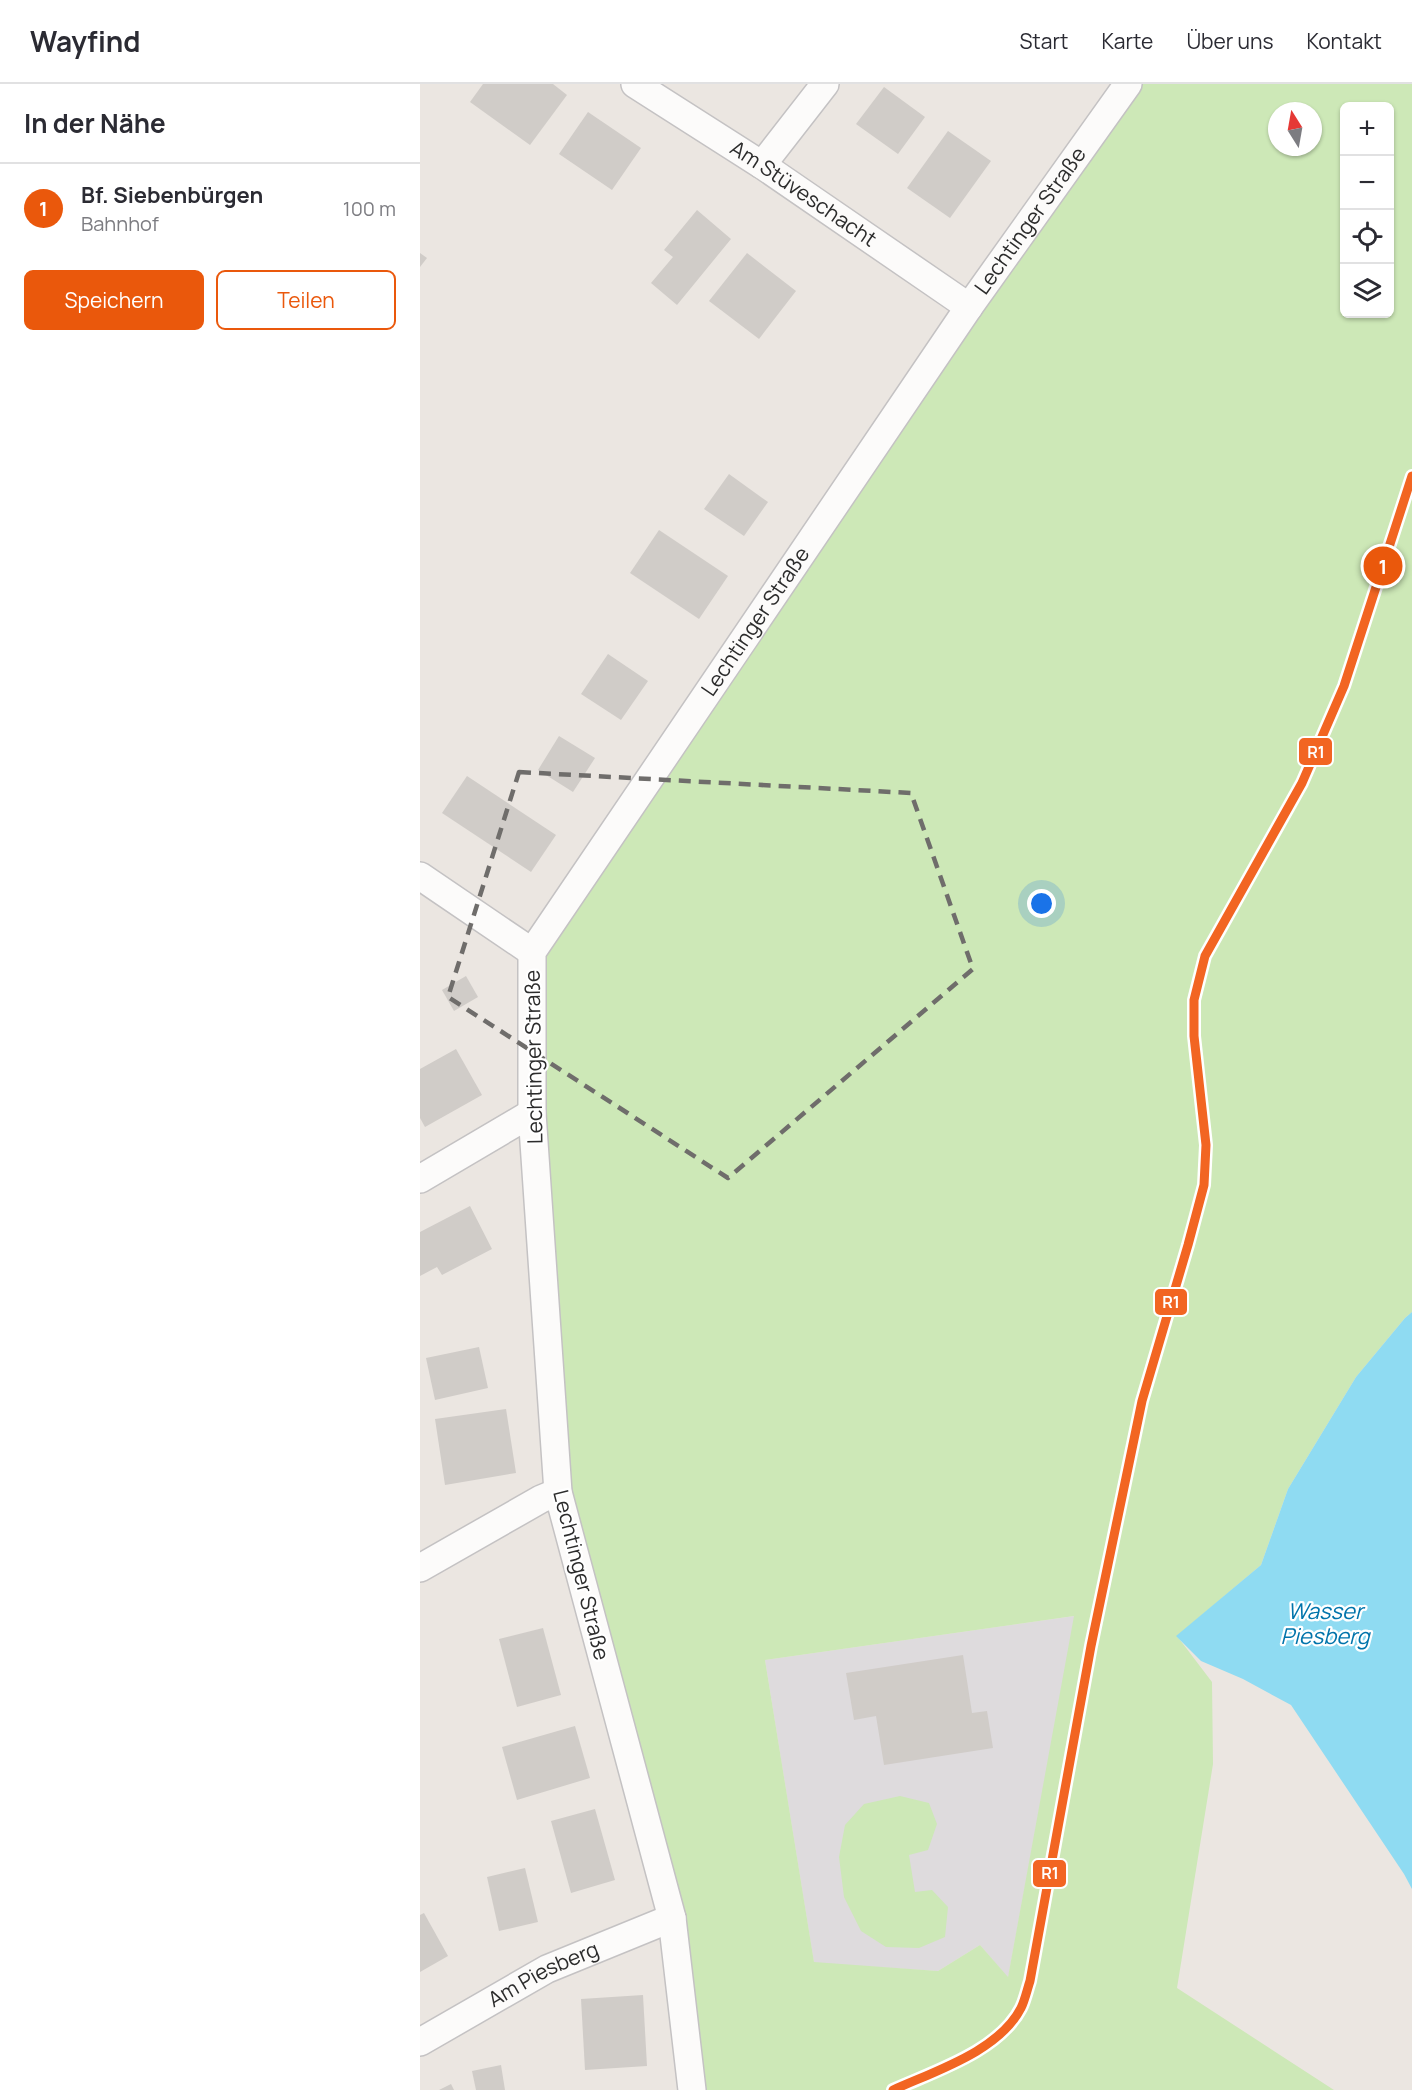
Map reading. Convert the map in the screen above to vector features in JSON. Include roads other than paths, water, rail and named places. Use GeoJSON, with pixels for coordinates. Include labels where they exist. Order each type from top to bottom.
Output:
{"type":"FeatureCollection","features":[{"type":"Feature","properties":{"kind":"street","name":"Am Stüveschacht"},"geometry":{"type":"LineString","coordinates":[[635,84],[762,165],[969,307]]}},
{"type":"Feature","properties":{"kind":"street"},"geometry":{"type":"LineString","coordinates":[[762,165],[825,84]]}},
{"type":"Feature","properties":{"kind":"street","name":"Lechtinger Straße"},"geometry":{"type":"LineString","coordinates":[[692,2090],[672,1918],[558,1492],[532,1113],[532,952],[969,307],[1128,84]]}},
{"type":"Feature","properties":{"kind":"street"},"geometry":{"type":"LineString","coordinates":[[420,876],[532,952]]}},
{"type":"Feature","properties":{"kind":"street"},"geometry":{"type":"LineString","coordinates":[[420,1179],[532,1113]]}},
{"type":"Feature","properties":{"kind":"street"},"geometry":{"type":"LineString","coordinates":[[420,1568],[541,1499],[558,1492]]}},
{"type":"Feature","properties":{"kind":"street","name":"Am Piesberg"},"geometry":{"type":"LineString","coordinates":[[420,2042],[546,1969],[672,1918]]}},
{"type":"Feature","properties":{"kind":"water","name":"Wasser Piesberg"},"geometry":{"type":"Polygon","coordinates":[[[1412,1312],[1412,1889],[1291,1705],[1243,1679],[1201,1661],[1176,1636],[1261,1565],[1288,1489],[1356,1377],[1412,1312]]]}},
{"type":"Feature","properties":{"kind":"place","name":"Bf. Siebenbürgen"},"geometry":{"type":"Point","coordinates":[1383,566]}}]}
